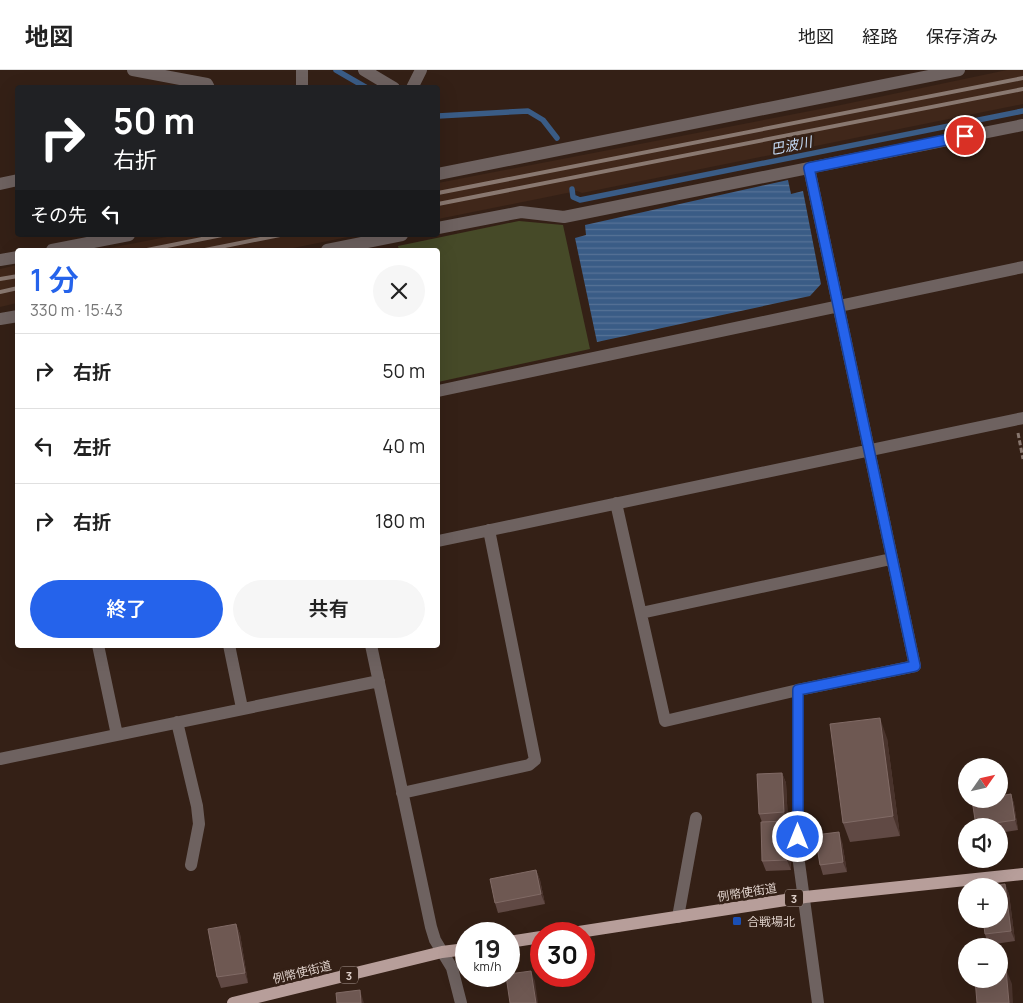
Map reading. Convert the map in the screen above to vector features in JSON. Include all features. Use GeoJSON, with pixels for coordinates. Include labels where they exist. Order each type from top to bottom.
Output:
{"type":"FeatureCollection","features":[{"type":"Feature","properties":{"kind":"main road","name":"例幣使街道"},"geometry":{"type":"LineString","coordinates":[[595,930],[805,897],[1023,874]]}},
{"type":"Feature","properties":{"kind":"main road","name":"例幣使街道"},"geometry":{"type":"LineString","coordinates":[[233,1003],[455,950]]}},
{"type":"Feature","properties":{"kind":"street"},"geometry":{"type":"LineString","coordinates":[[133,70],[208,85]]}},
{"type":"Feature","properties":{"kind":"street"},"geometry":{"type":"LineString","coordinates":[[302,70],[302,85]]}},
{"type":"Feature","properties":{"kind":"street"},"geometry":{"type":"LineString","coordinates":[[364,70],[389,85]]}},
{"type":"Feature","properties":{"kind":"street"},"geometry":{"type":"LineString","coordinates":[[414,85],[421,70]]}},
{"type":"Feature","properties":{"kind":"street"},"geometry":{"type":"LineString","coordinates":[[440,174],[959,70]]}},
{"type":"Feature","properties":{"kind":"street"},"geometry":{"type":"LineString","coordinates":[[440,228],[521,212],[564,217],[1023,125]]}},
{"type":"Feature","properties":{"kind":"street"},"geometry":{"type":"LineString","coordinates":[[616,503],[665,721],[798,690],[915,666],[809,168]]}},
{"type":"Feature","properties":{"kind":"street"},"geometry":{"type":"LineString","coordinates":[[0,184],[15,181]]}},
{"type":"Feature","properties":{"kind":"street"},"geometry":{"type":"LineString","coordinates":[[62,248],[119,237]]}},
{"type":"Feature","properties":{"kind":"street"},"geometry":{"type":"LineString","coordinates":[[342,248],[393,237]]}},
{"type":"Feature","properties":{"kind":"street"},"geometry":{"type":"LineString","coordinates":[[0,260],[15,258]]}},
{"type":"Feature","properties":{"kind":"street"},"geometry":{"type":"LineString","coordinates":[[440,391],[1023,267]]}},
{"type":"Feature","properties":{"kind":"street"},"geometry":{"type":"LineString","coordinates":[[0,319],[15,316]]}},
{"type":"Feature","properties":{"kind":"street"},"geometry":{"type":"LineString","coordinates":[[440,541],[1019,419]]}},
{"type":"Feature","properties":{"kind":"street"},"geometry":{"type":"LineString","coordinates":[[402,793],[529,765],[536,760],[489,530]]}},
{"type":"Feature","properties":{"kind":"street"},"geometry":{"type":"LineString","coordinates":[[641,613],[891,559]]}},
{"type":"Feature","properties":{"kind":"street"},"geometry":{"type":"LineString","coordinates":[[99,648],[117,735]]}},
{"type":"Feature","properties":{"kind":"street"},"geometry":{"type":"LineString","coordinates":[[230,648],[242,708]]}},
{"type":"Feature","properties":{"kind":"street"},"geometry":{"type":"LineString","coordinates":[[372,648],[431,927],[435,940],[452,968],[461,1003]]}},
{"type":"Feature","properties":{"kind":"street"},"geometry":{"type":"LineString","coordinates":[[0,759],[379,681]]}},
{"type":"Feature","properties":{"kind":"street"},"geometry":{"type":"LineString","coordinates":[[798,690],[798,855],[818,1003]]}},
{"type":"Feature","properties":{"kind":"street"},"geometry":{"type":"LineString","coordinates":[[177,722],[197,806],[199,824],[192,865]]}},
{"type":"Feature","properties":{"kind":"street"},"geometry":{"type":"LineString","coordinates":[[678,917],[696,818]]}},
{"type":"Feature","properties":{"kind":"path"},"geometry":{"type":"LineString","coordinates":[[1019,419],[1023,459]]}},
{"type":"Feature","properties":{"kind":"shaded area"},"geometry":{"type":"Polygon","coordinates":[[[1007,70],[1023,70],[1023,104],[582,193],[577,191],[440,219],[440,183],[836,106],[1007,70]]]}},
{"type":"Feature","properties":{"kind":"shaded area"},"geometry":{"type":"Polygon","coordinates":[[[167,237],[348,237],[293,248],[109,248],[167,237]]]}},
{"type":"Feature","properties":{"kind":"shaded area"},"geometry":{"type":"Polygon","coordinates":[[[15,265],[15,303],[0,307],[0,269],[15,265]]]}},
{"type":"Feature","properties":{"kind":"green space"},"geometry":{"type":"Polygon","coordinates":[[[519,221],[563,225],[590,349],[440,382],[440,248],[398,248],[398,246],[519,221]]]}},
{"type":"Feature","properties":{"kind":"water"},"geometry":{"type":"Polygon","coordinates":[[[788,180],[791,194],[803,191],[821,284],[810,296],[597,342],[575,238],[586,235],[585,225],[788,180]]]}},
{"type":"Feature","properties":{"kind":"building"},"geometry":{"type":"Polygon","coordinates":[[[880,718],[893,816],[843,823],[830,724],[880,718]]]}},
{"type":"Feature","properties":{"kind":"building"},"geometry":{"type":"Polygon","coordinates":[[[782,773],[784,812],[759,814],[757,774],[782,773]]]}},
{"type":"Feature","properties":{"kind":"building"},"geometry":{"type":"Polygon","coordinates":[[[1008,794],[1011,794],[1015,820],[1008,821],[1008,818],[975,818],[973,808],[1008,808],[1008,794]]]}},
{"type":"Feature","properties":{"kind":"building"},"geometry":{"type":"Polygon","coordinates":[[[786,821],[787,860],[762,861],[761,822],[786,821]]]}},
{"type":"Feature","properties":{"kind":"building"},"geometry":{"type":"Polygon","coordinates":[[[839,832],[843,862],[820,865],[815,835],[839,832]]]}},
{"type":"Feature","properties":{"kind":"building"},"geometry":{"type":"Polygon","coordinates":[[[536,870],[541,894],[495,903],[490,879],[536,870]]]}},
{"type":"Feature","properties":{"kind":"building"},"geometry":{"type":"Polygon","coordinates":[[[1008,908],[1011,931],[985,934],[984,928],[1008,928],[1008,908]]]}},
{"type":"Feature","properties":{"kind":"building"},"geometry":{"type":"Polygon","coordinates":[[[236,924],[245,973],[217,977],[208,929],[236,924]]]}},
{"type":"Feature","properties":{"kind":"building"},"geometry":{"type":"Polygon","coordinates":[[[530,971],[530,987],[534,987],[536,1003],[510,1003],[508,987],[520,987],[520,972],[530,971]]]}},
{"type":"Feature","properties":{"kind":"building"},"geometry":{"type":"Polygon","coordinates":[[[976,988],[1008,988],[1009,1003],[977,1003],[976,988]]]}},
{"type":"Feature","properties":{"kind":"building"},"geometry":{"type":"Polygon","coordinates":[[[360,990],[361,1003],[337,1003],[336,993],[360,990]]]}},
{"type":"Feature","properties":{"kind":"waterway","name":"巴波川"},"geometry":{"type":"LineString","coordinates":[[336,70],[362,85]]}},
{"type":"Feature","properties":{"kind":"waterway","name":"巴波川"},"geometry":{"type":"LineString","coordinates":[[440,116],[528,111],[543,120],[557,138]]}},
{"type":"Feature","properties":{"kind":"waterway","name":"巴波川"},"geometry":{"type":"LineString","coordinates":[[572,189],[573,197],[580,200],[1023,111]]}},
{"type":"Feature","properties":{"kind":"railway"},"geometry":{"type":"LineString","coordinates":[[440,193],[1023,78]]}},
{"type":"Feature","properties":{"kind":"railway"},"geometry":{"type":"LineString","coordinates":[[440,204],[1023,89]]}},
{"type":"Feature","properties":{"kind":"railway"},"geometry":{"type":"LineString","coordinates":[[157,248],[212,237]]}},
{"type":"Feature","properties":{"kind":"railway"},"geometry":{"type":"LineString","coordinates":[[215,248],[270,237]]}},
{"type":"Feature","properties":{"kind":"railway"},"geometry":{"type":"LineString","coordinates":[[0,279],[15,276]]}},
{"type":"Feature","properties":{"kind":"railway"},"geometry":{"type":"LineString","coordinates":[[0,292],[15,289]]}},
{"type":"Feature","properties":{"kind":"place","name":"合戦場北"},"geometry":{"type":"Point","coordinates":[737,921]}},
{"type":"Feature","properties":{"kind":"route"},"geometry":{"type":"LineString","coordinates":[[798,837],[798,690],[915,666],[809,168],[965,136]]}}]}
